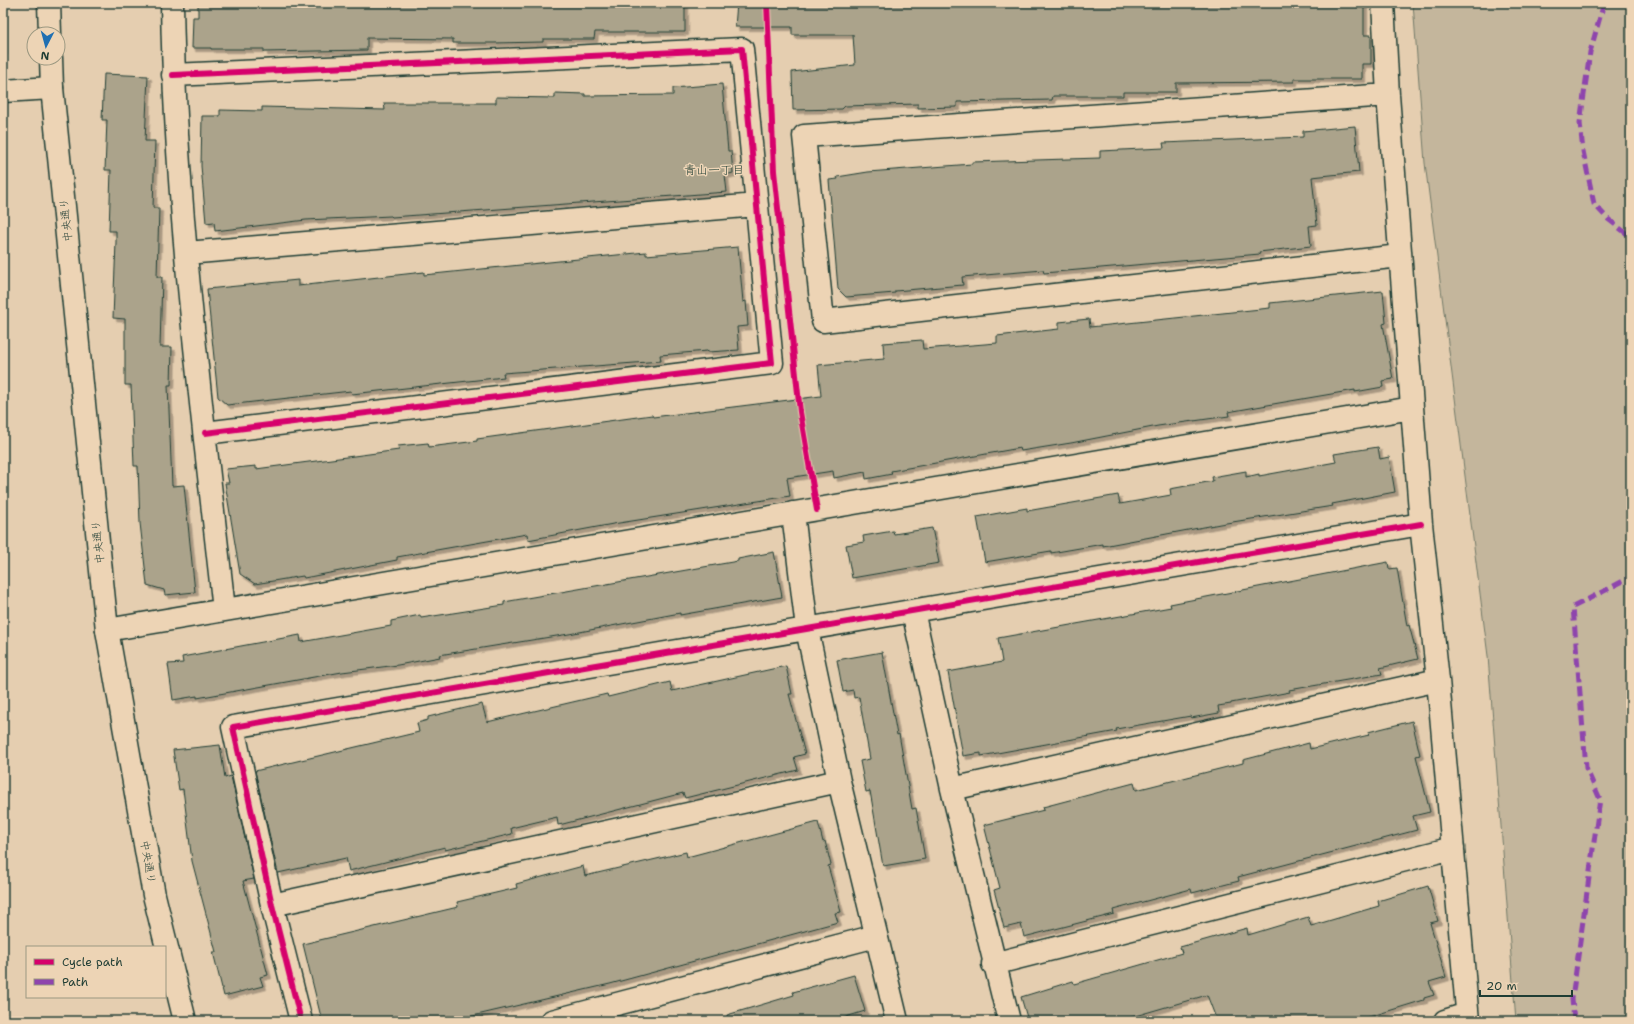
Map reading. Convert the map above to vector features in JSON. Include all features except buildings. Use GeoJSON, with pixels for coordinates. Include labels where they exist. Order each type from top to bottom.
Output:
{"type":"FeatureCollection","features":[{"type":"Feature","properties":{"kind":"street"},"geometry":{"type":"LineString","coordinates":[[49,3],[50,26]]}},
{"type":"Feature","properties":{"kind":"street"},"geometry":{"type":"LineString","coordinates":[[172,3],[173,75],[186,253],[224,610]]}},
{"type":"Feature","properties":{"kind":"street"},"geometry":{"type":"LineString","coordinates":[[1383,3],[1388,95],[1421,524],[1438,680],[1467,1018],[1445,1021]]}},
{"type":"Feature","properties":{"kind":"street"},"geometry":{"type":"LineString","coordinates":[[173,75],[742,49],[772,363],[205,433]]}},
{"type":"Feature","properties":{"kind":"street","name":"中央通り"},"geometry":{"type":"LineString","coordinates":[[51,66],[52,88],[107,630],[154,895],[185,1021]]}},
{"type":"Feature","properties":{"kind":"street"},"geometry":{"type":"LineString","coordinates":[[3,91],[52,88]]}},
{"type":"Feature","properties":{"kind":"street"},"geometry":{"type":"LineString","coordinates":[[1388,95],[804,136],[823,321],[1400,256]]}},
{"type":"Feature","properties":{"kind":"street"},"geometry":{"type":"LineString","coordinates":[[186,253],[757,205]]}},
{"type":"Feature","properties":{"kind":"street"},"geometry":{"type":"LineString","coordinates":[[107,630],[1412,408]]}},
{"type":"Feature","properties":{"kind":"street"},"geometry":{"type":"LineString","coordinates":[[793,514],[807,629],[839,782],[897,1021]]}},
{"type":"Feature","properties":{"kind":"street"},"geometry":{"type":"LineString","coordinates":[[301,1021],[272,905],[233,727],[1421,524]]}},
{"type":"Feature","properties":{"kind":"street"},"geometry":{"type":"LineString","coordinates":[[913,611],[952,789],[993,964],[1008,1021]]}},
{"type":"Feature","properties":{"kind":"street"},"geometry":{"type":"LineString","coordinates":[[952,789],[1438,680]]}},
{"type":"Feature","properties":{"kind":"street"},"geometry":{"type":"LineString","coordinates":[[272,905],[839,782]]}},
{"type":"Feature","properties":{"kind":"street"},"geometry":{"type":"LineString","coordinates":[[993,964],[1453,848]]}},
{"type":"Feature","properties":{"kind":"street"},"geometry":{"type":"LineString","coordinates":[[552,1021],[876,936]]}},
{"type":"Feature","properties":{"kind":"shaded area"},"geometry":{"type":"Polygon","coordinates":[[[3,3],[7,3],[7,55],[3,55],[3,3]]]}},
{"type":"Feature","properties":{"kind":"shaded area"},"geometry":{"type":"Polygon","coordinates":[[[1413,3],[1631,3],[1631,1021],[1516,1021],[1488,656],[1425,163],[1413,3]]]}},
{"type":"Feature","properties":{"kind":"marked path"},"geometry":{"type":"LineString","coordinates":[[1604,3],[1590,52],[1580,123],[1583,151],[1594,204],[1608,219],[1631,237]]}},
{"type":"Feature","properties":{"kind":"marked path"},"geometry":{"type":"LineString","coordinates":[[1574,1021],[1572,999],[1600,799],[1586,768],[1573,607],[1631,577]]}},
{"type":"Feature","properties":{"kind":"cycle path"},"geometry":{"type":"LineString","coordinates":[[767,3],[774,171],[800,412],[817,510]]}},
{"type":"Feature","properties":{"kind":"cycle path"},"geometry":{"type":"LineString","coordinates":[[173,75],[742,49],[772,363],[205,433]]}},
{"type":"Feature","properties":{"kind":"cycle path"},"geometry":{"type":"LineString","coordinates":[[301,1021],[272,905],[233,727],[1421,524]]}},
{"type":"Feature","properties":{"kind":"district","name":"青山一丁目"},"geometry":{"type":"Point","coordinates":[714,170]}}]}
